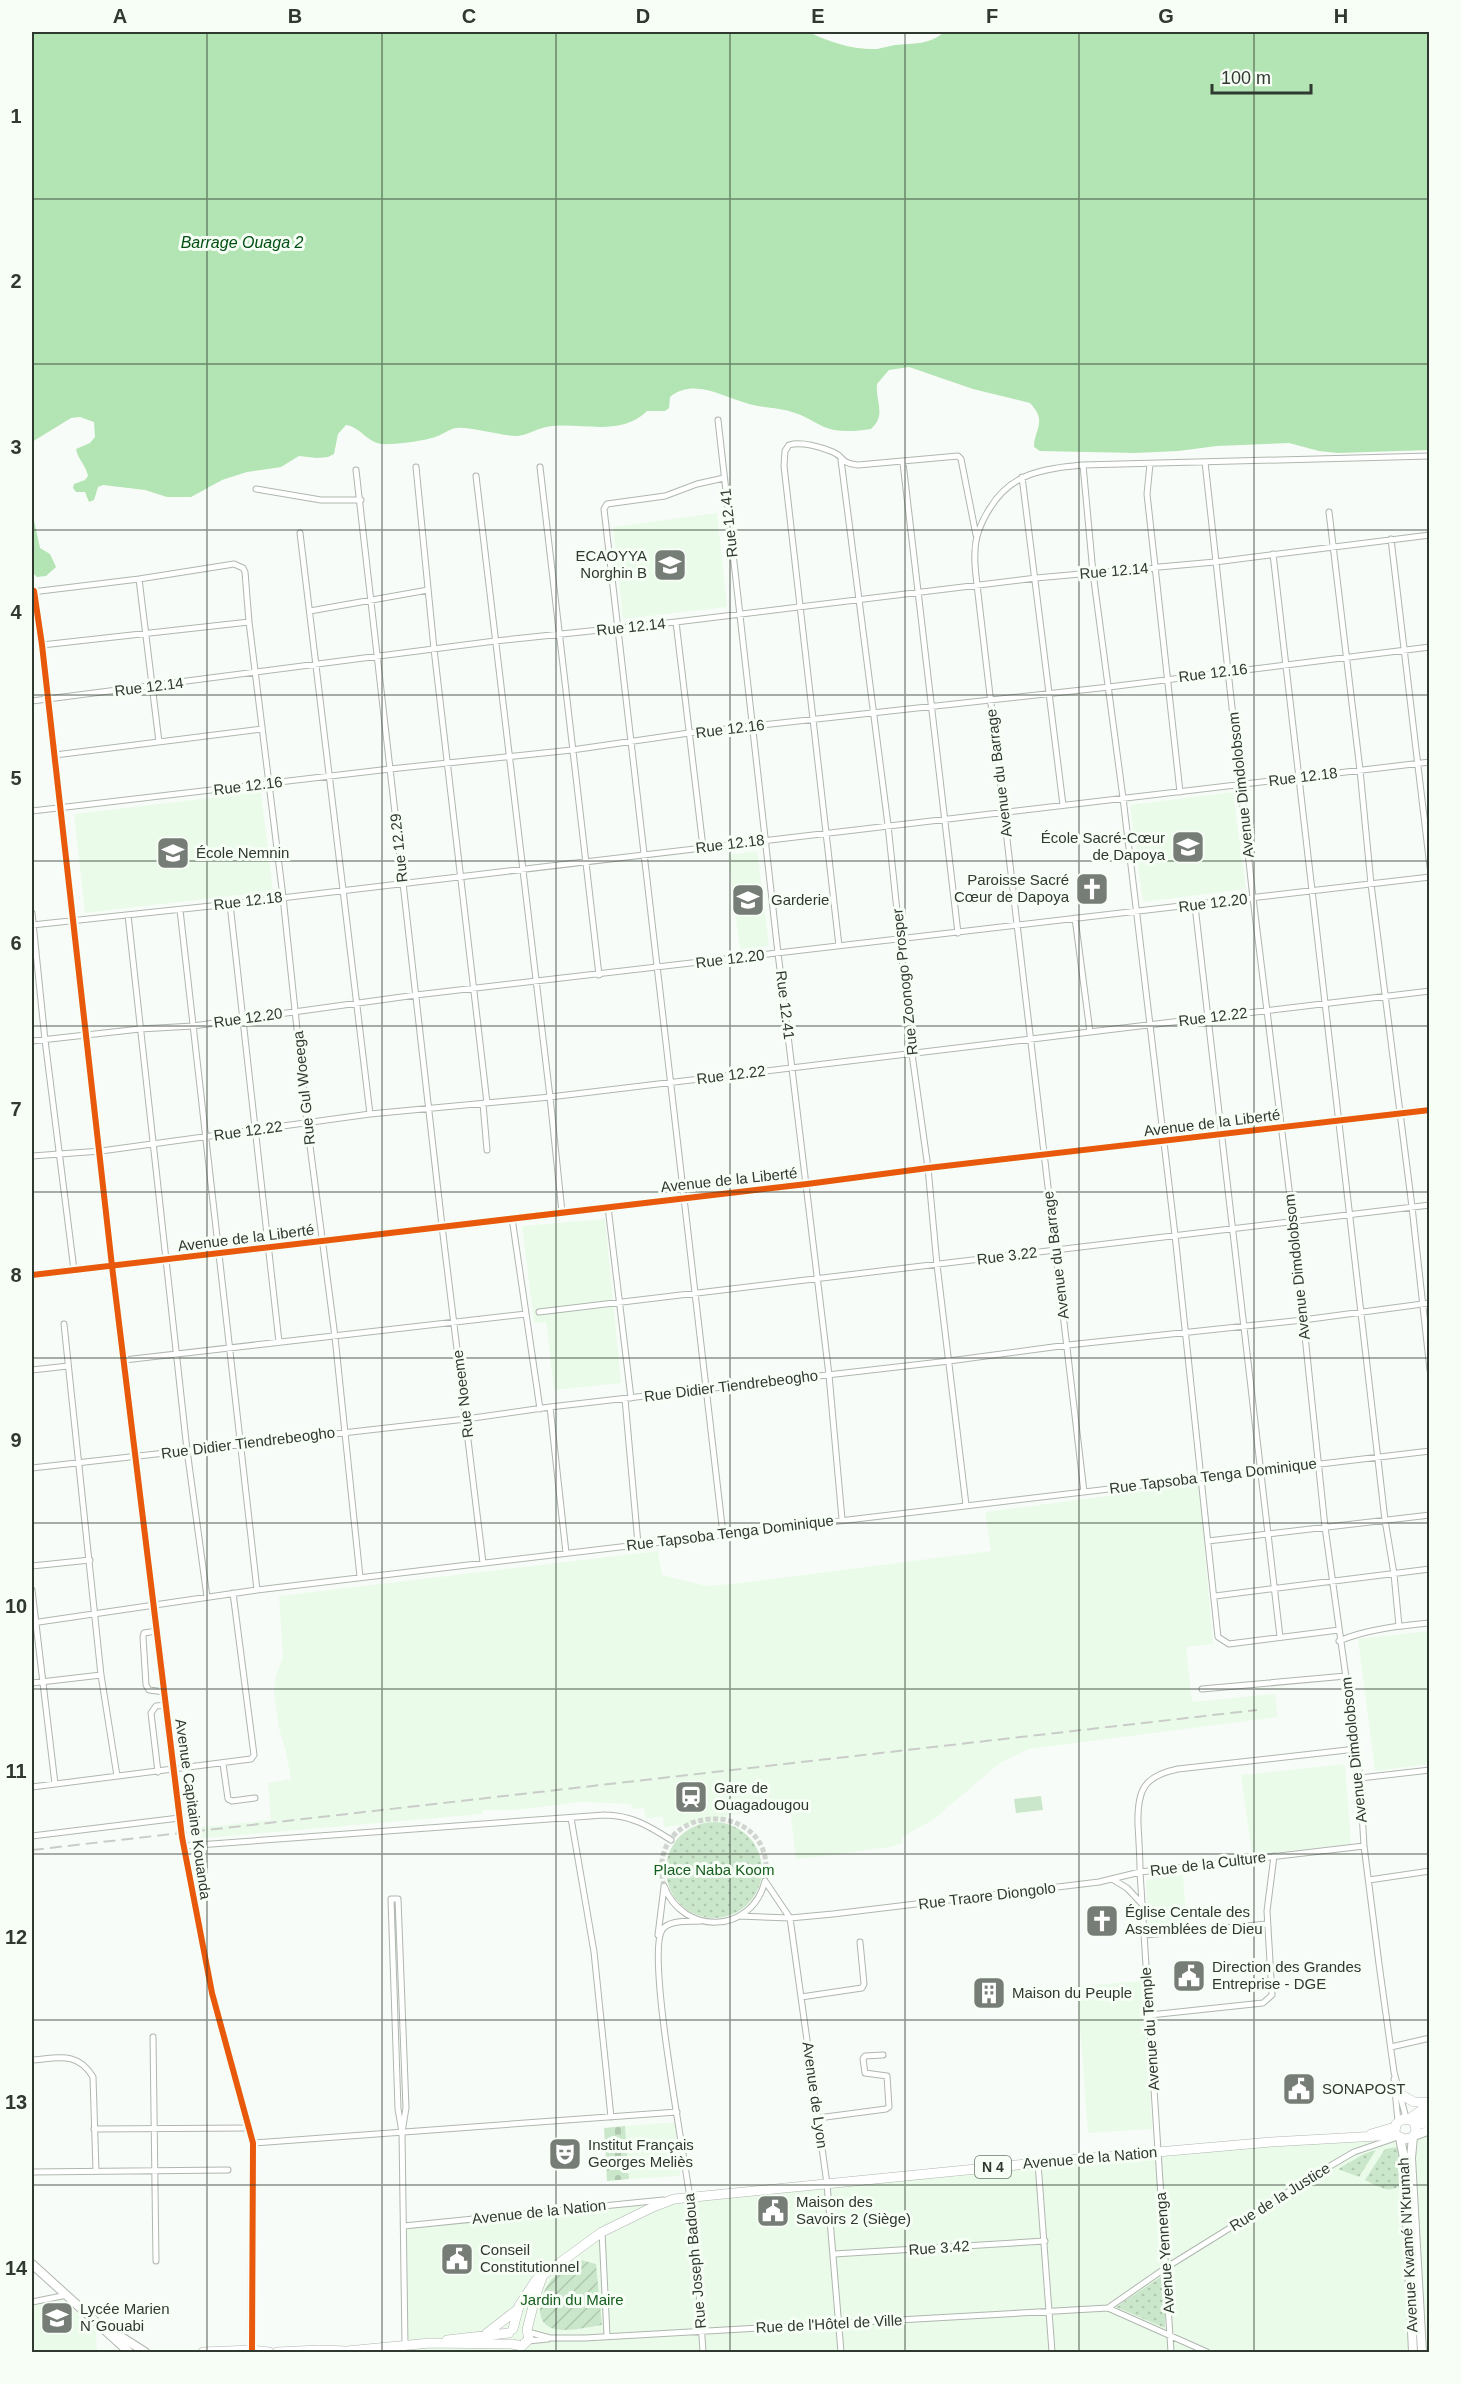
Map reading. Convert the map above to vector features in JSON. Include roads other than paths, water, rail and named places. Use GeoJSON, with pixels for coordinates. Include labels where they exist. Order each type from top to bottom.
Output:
{"type":"FeatureCollection","features":[{"type":"Feature","properties":{"kind":"highway"},"geometry":{"type":"LineString","coordinates":[[1400,2094],[1414,2102],[1430,2103]]}},
{"type":"Feature","properties":{"kind":"highway","name":"N 4"},"geometry":{"type":"LineString","coordinates":[[1405,2129],[1430,2103]]}},
{"type":"Feature","properties":{"kind":"highway"},"geometry":{"type":"LineString","coordinates":[[1405,2129],[1430,2111]]}},
{"type":"Feature","properties":{"kind":"highway","name":"Avenue de la Nation"},"geometry":{"type":"LineString","coordinates":[[690,2197],[1271,2142],[1348,2139],[1405,2129]]}},
{"type":"Feature","properties":{"kind":"highway","name":"N 4"},"geometry":{"type":"LineString","coordinates":[[277,2352],[405,2349],[485,2334],[518,2309],[528,2289],[544,2273],[602,2232],[653,2206],[674,2199],[690,2197]]}},
{"type":"Feature","properties":{"kind":"highway"},"geometry":{"type":"LineString","coordinates":[[527,2340],[536,2294],[544,2273]]}},
{"type":"Feature","properties":{"kind":"highway"},"geometry":{"type":"LineString","coordinates":[[514,2347],[509,2339],[518,2309]]}},
{"type":"Feature","properties":{"kind":"highway"},"geometry":{"type":"LineString","coordinates":[[485,2334],[511,2331],[520,2327],[527,2340]]}},
{"type":"Feature","properties":{"kind":"highway","name":"N 4"},"geometry":{"type":"LineString","coordinates":[[430,2343],[514,2347],[527,2340]]}},
{"type":"Feature","properties":{"kind":"highway"},"geometry":{"type":"LineString","coordinates":[[203,2352],[269,2352]]}},
{"type":"Feature","properties":{"kind":"main road","name":"Avenue de la Liberté"},"geometry":{"type":"LineString","coordinates":[[32,1275],[1430,1110]]}},
{"type":"Feature","properties":{"kind":"main road","name":"Avenue Capitaine Kouanda"},"geometry":{"type":"LineString","coordinates":[[112,1266],[175,1770],[179,1818],[212,1993],[253,2143],[252,2351]]}},
{"type":"Feature","properties":{"kind":"main road"},"geometry":{"type":"LineString","coordinates":[[1405,2129],[1430,2122]]}},
{"type":"Feature","properties":{"kind":"main road"},"geometry":{"type":"LineString","coordinates":[[1405,2129],[1430,2130]]}},
{"type":"Feature","properties":{"kind":"main road","name":"Avenue Kwamé N'Krumah"},"geometry":{"type":"LineString","coordinates":[[1405,2129],[1404,2158],[1417,2335],[1422,2352]]}},
{"type":"Feature","properties":{"kind":"main road","name":"Avenue Kwamé N'Krumah"},"geometry":{"type":"LineString","coordinates":[[1405,2129],[1412,2158],[1417,2335],[1413,2352]]}},
{"type":"Feature","properties":{"kind":"main road"},"geometry":{"type":"LineString","coordinates":[[32,2264],[129,2352]]}},
{"type":"Feature","properties":{"kind":"main road"},"geometry":{"type":"LineString","coordinates":[[96,2321],[145,2352]]}},
{"type":"Feature","properties":{"kind":"street","name":"Rue 12.41"},"geometry":{"type":"LineString","coordinates":[[718,420],[778,954],[829,1375],[842,1520]]}},
{"type":"Feature","properties":{"kind":"street"},"geometry":{"type":"LineString","coordinates":[[839,946],[784,466],[785,451],[789,445],[803,444],[836,453],[847,464],[858,465],[903,463],[954,455],[961,459],[976,537]]}},
{"type":"Feature","properties":{"kind":"street","name":"Avenue du Barrage"},"geometry":{"type":"LineString","coordinates":[[1084,1492],[977,585],[974,553],[976,537],[983,519],[1005,489],[1022,477],[1053,468],[1083,465],[1430,456]]}},
{"type":"Feature","properties":{"kind":"street","name":"Rue Zoonogo Prosper"},"geometry":{"type":"LineString","coordinates":[[841,460],[888,825],[912,1054],[928,1168],[937,1265],[966,1505]]}},
{"type":"Feature","properties":{"kind":"street","name":"Avenue Dimdolobsom"},"geometry":{"type":"LineString","coordinates":[[1205,462],[1266,1011],[1293,1221],[1325,1527],[1339,1641],[1360,1778],[1364,1846],[1394,2072],[1405,2129]]}},
{"type":"Feature","properties":{"kind":"street"},"geometry":{"type":"LineString","coordinates":[[903,463],[958,933]]}},
{"type":"Feature","properties":{"kind":"street"},"geometry":{"type":"LineString","coordinates":[[1150,464],[1147,494],[1180,792]]}},
{"type":"Feature","properties":{"kind":"street"},"geometry":{"type":"LineString","coordinates":[[1083,465],[1203,1478],[1218,1637],[1229,1644],[1339,1630]]}},
{"type":"Feature","properties":{"kind":"street"},"geometry":{"type":"LineString","coordinates":[[416,467],[434,649],[463,877],[485,1104],[487,1150]]}},
{"type":"Feature","properties":{"kind":"street"},"geometry":{"type":"LineString","coordinates":[[540,467],[599,975]]}},
{"type":"Feature","properties":{"kind":"street","name":"Rue 12.29"},"geometry":{"type":"LineString","coordinates":[[356,470],[442,1226]]}},
{"type":"Feature","properties":{"kind":"street"},"geometry":{"type":"LineString","coordinates":[[476,476],[562,1212]]}},
{"type":"Feature","properties":{"kind":"street"},"geometry":{"type":"LineString","coordinates":[[1022,477],[1063,805]]}},
{"type":"Feature","properties":{"kind":"street"},"geometry":{"type":"LineString","coordinates":[[723,1534],[604,506],[620,501],[665,496],[697,484],[724,478]]}},
{"type":"Feature","properties":{"kind":"street"},"geometry":{"type":"LineString","coordinates":[[256,489],[321,500],[361,500]]}},
{"type":"Feature","properties":{"kind":"street"},"geometry":{"type":"LineString","coordinates":[[1329,512],[1429,1368]]}},
{"type":"Feature","properties":{"kind":"street"},"geometry":{"type":"LineString","coordinates":[[300,533],[370,1114]]}},
{"type":"Feature","properties":{"kind":"street","name":"Rue 12.14"},"geometry":{"type":"LineString","coordinates":[[32,701],[255,674],[495,641],[676,622],[1036,578],[1215,562],[1430,535]]}},
{"type":"Feature","properties":{"kind":"street"},"geometry":{"type":"LineString","coordinates":[[1390,539],[1430,867]]}},
{"type":"Feature","properties":{"kind":"street"},"geometry":{"type":"LineString","coordinates":[[1273,554],[1363,1311],[1385,1520],[1394,1574],[1398,1626]]}},
{"type":"Feature","properties":{"kind":"street","name":"Rue Gul Woeega"},"geometry":{"type":"LineString","coordinates":[[139,579],[234,564],[240,565],[245,572],[307,1123],[335,1337],[360,1578]]}},
{"type":"Feature","properties":{"kind":"street"},"geometry":{"type":"LineString","coordinates":[[112,1266],[101,1151],[72,921],[55,755],[42,645],[33,592],[139,579],[159,742]]}},
{"type":"Feature","properties":{"kind":"street"},"geometry":{"type":"LineString","coordinates":[[310,611],[428,590]]}},
{"type":"Feature","properties":{"kind":"street"},"geometry":{"type":"LineString","coordinates":[[42,645],[249,622]]}},
{"type":"Feature","properties":{"kind":"street"},"geometry":{"type":"LineString","coordinates":[[676,622],[703,847]]}},
{"type":"Feature","properties":{"kind":"street","name":"Rue 12.16"},"geometry":{"type":"LineString","coordinates":[[32,811],[572,750],[689,733],[873,711],[1109,687],[1227,670],[1347,659],[1430,648]]}},
{"type":"Feature","properties":{"kind":"street"},"geometry":{"type":"LineString","coordinates":[[55,755],[262,729]]}},
{"type":"Feature","properties":{"kind":"street","name":"Rue 12.18"},"geometry":{"type":"LineString","coordinates":[[32,925],[180,910],[1430,762]]}},
{"type":"Feature","properties":{"kind":"street","name":"Rue 12.20"},"geometry":{"type":"LineString","coordinates":[[32,1041],[140,1029],[193,1026],[417,995],[658,969],[1430,877]]}},
{"type":"Feature","properties":{"kind":"street"},"geometry":{"type":"LineString","coordinates":[[230,904],[279,1342]]}},
{"type":"Feature","properties":{"kind":"street"},"geometry":{"type":"LineString","coordinates":[[1195,906],[1280,1637]]}},
{"type":"Feature","properties":{"kind":"street"},"geometry":{"type":"LineString","coordinates":[[180,910],[204,1137],[232,1349],[240,1444],[257,1590]]}},
{"type":"Feature","properties":{"kind":"street"},"geometry":{"type":"LineString","coordinates":[[32,913],[45,1040],[74,1270]]}},
{"type":"Feature","properties":{"kind":"street"},"geometry":{"type":"LineString","coordinates":[[128,915],[187,1450],[207,1597]]}},
{"type":"Feature","properties":{"kind":"street"},"geometry":{"type":"LineString","coordinates":[[1075,918],[1089,1032]]}},
{"type":"Feature","properties":{"kind":"street","name":"Rue 12.22"},"geometry":{"type":"LineString","coordinates":[[32,1156],[101,1151],[370,1114],[550,1097],[1430,992]]}},
{"type":"Feature","properties":{"kind":"street","name":"Rue 3.22"},"geometry":{"type":"LineString","coordinates":[[539,1312],[1430,1205]]}},
{"type":"Feature","properties":{"kind":"street"},"geometry":{"type":"LineString","coordinates":[[608,1207],[620,1303],[638,1544]]}},
{"type":"Feature","properties":{"kind":"street"},"geometry":{"type":"LineString","coordinates":[[512,1218],[540,1408]]}},
{"type":"Feature","properties":{"kind":"street","name":"Rue Noeeme"},"geometry":{"type":"LineString","coordinates":[[442,1226],[483,1563]]}},
{"type":"Feature","properties":{"kind":"street","name":"Rue Didier Tiendrebeogho"},"geometry":{"type":"LineString","coordinates":[[32,1468],[949,1362],[1068,1345],[1303,1320],[1430,1303]]}},
{"type":"Feature","properties":{"kind":"street"},"geometry":{"type":"LineString","coordinates":[[124,1360],[526,1314]]}},
{"type":"Feature","properties":{"kind":"street"},"geometry":{"type":"LineString","coordinates":[[64,1324],[101,1676],[117,1776]]}},
{"type":"Feature","properties":{"kind":"street"},"geometry":{"type":"LineString","coordinates":[[32,1370],[68,1366]]}},
{"type":"Feature","properties":{"kind":"street"},"geometry":{"type":"LineString","coordinates":[[550,1407],[566,1553]]}},
{"type":"Feature","properties":{"kind":"street","name":"Rue Tapsoba Tenga Dominique"},"geometry":{"type":"LineString","coordinates":[[34,1623],[257,1590],[1430,1451]]}},
{"type":"Feature","properties":{"kind":"street"},"geometry":{"type":"LineString","coordinates":[[1208,1541],[1430,1515]]}},
{"type":"Feature","properties":{"kind":"street"},"geometry":{"type":"LineString","coordinates":[[32,1566],[90,1560]]}},
{"type":"Feature","properties":{"kind":"street"},"geometry":{"type":"LineString","coordinates":[[1215,1596],[1430,1569]]}},
{"type":"Feature","properties":{"kind":"street"},"geometry":{"type":"LineString","coordinates":[[32,1590],[34,1623],[44,1682],[55,1784]]}},
{"type":"Feature","properties":{"kind":"street"},"geometry":{"type":"LineString","coordinates":[[32,1787],[245,1761],[254,1755],[233,1593]]}},
{"type":"Feature","properties":{"kind":"street"},"geometry":{"type":"LineString","coordinates":[[1339,1641],[1352,1635],[1398,1626],[1430,1623]]}},
{"type":"Feature","properties":{"kind":"street"},"geometry":{"type":"LineString","coordinates":[[157,1631],[144,1633],[143,1637],[146,1684],[149,1690],[165,1692]]}},
{"type":"Feature","properties":{"kind":"street"},"geometry":{"type":"LineString","coordinates":[[32,1683],[101,1676]]}},
{"type":"Feature","properties":{"kind":"street"},"geometry":{"type":"LineString","coordinates":[[1203,1689],[1346,1676]]}},
{"type":"Feature","properties":{"kind":"street"},"geometry":{"type":"LineString","coordinates":[[158,1772],[151,1713],[156,1706],[166,1706]]}},
{"type":"Feature","properties":{"kind":"street","name":"Rue de la Culture"},"geometry":{"type":"LineString","coordinates":[[1356,1749],[1178,1769],[1159,1774],[1145,1785],[1138,1801],[1140,1872],[1364,1846]]}},
{"type":"Feature","properties":{"kind":"street"},"geometry":{"type":"LineString","coordinates":[[223,1764],[228,1799],[232,1801],[255,1798]]}},
{"type":"Feature","properties":{"kind":"street"},"geometry":{"type":"LineString","coordinates":[[1360,1778],[1430,1770]]}},
{"type":"Feature","properties":{"kind":"street"},"geometry":{"type":"LineString","coordinates":[[184,1846],[325,1834],[622,1815],[648,1825],[671,1840]]}},
{"type":"Feature","properties":{"kind":"street"},"geometry":{"type":"LineString","coordinates":[[32,1836],[179,1818]]}},
{"type":"Feature","properties":{"kind":"street"},"geometry":{"type":"LineString","coordinates":[[571,1818],[594,1952],[611,2117]]}},
{"type":"Feature","properties":{"kind":"street"},"geometry":{"type":"LineString","coordinates":[[1150,2015],[1263,2003],[1272,1995],[1267,1924],[1274,1856]]}},
{"type":"Feature","properties":{"kind":"street"},"geometry":{"type":"LineString","coordinates":[[1369,1880],[1430,1871]]}},
{"type":"Feature","properties":{"kind":"street","name":"Rue Traore Diongolo"},"geometry":{"type":"LineString","coordinates":[[790,1918],[1112,1879],[1140,1872]]}},
{"type":"Feature","properties":{"kind":"street","name":"Avenue du Temple"},"geometry":{"type":"LineString","coordinates":[[1140,1872],[1158,2153]]}},
{"type":"Feature","properties":{"kind":"street"},"geometry":{"type":"LineString","coordinates":[[1112,1879],[1127,1888],[1143,1906]]}},
{"type":"Feature","properties":{"kind":"street"},"geometry":{"type":"LineString","coordinates":[[739,1916],[758,1899],[765,1881],[790,1918]]}},
{"type":"Feature","properties":{"kind":"street"},"geometry":{"type":"LineString","coordinates":[[658,1941],[664,1886],[669,1898],[678,1908],[701,1921]]}},
{"type":"Feature","properties":{"kind":"street"},"geometry":{"type":"LineString","coordinates":[[402,2132],[406,2108],[398,1899],[391,1899],[398,2109],[402,2132],[405,2349]]}},
{"type":"Feature","properties":{"kind":"street"},"geometry":{"type":"LineString","coordinates":[[658,1941],[663,1927],[672,1923],[720,1922],[739,1916],[790,1918]]}},
{"type":"Feature","properties":{"kind":"street","name":"Avenue de Lyon"},"geometry":{"type":"LineString","coordinates":[[790,1918],[827,2184],[841,2352]]}},
{"type":"Feature","properties":{"kind":"street"},"geometry":{"type":"LineString","coordinates":[[1144,1935],[1267,1924]]}},
{"type":"Feature","properties":{"kind":"street","name":"Rue Joseph Badoua"},"geometry":{"type":"LineString","coordinates":[[658,1941],[660,1991],[690,2197],[703,2352]]}},
{"type":"Feature","properties":{"kind":"street"},"geometry":{"type":"LineString","coordinates":[[801,1997],[862,1988],[864,1984],[860,1942]]}},
{"type":"Feature","properties":{"kind":"street"},"geometry":{"type":"LineString","coordinates":[[153,2037],[156,2260]]}},
{"type":"Feature","properties":{"kind":"street"},"geometry":{"type":"LineString","coordinates":[[1391,2047],[1430,2038]]}},
{"type":"Feature","properties":{"kind":"street"},"geometry":{"type":"LineString","coordinates":[[818,2118],[889,2107],[887,2076],[865,2073],[863,2058],[883,2055]]}},
{"type":"Feature","properties":{"kind":"street"},"geometry":{"type":"LineString","coordinates":[[32,2060],[60,2057],[79,2060],[93,2077],[96,2171]]}},
{"type":"Feature","properties":{"kind":"street","name":"Avenue Dimdolobsom"},"geometry":{"type":"LineString","coordinates":[[1394,2072],[1405,2129]]}},
{"type":"Feature","properties":{"kind":"street"},"geometry":{"type":"LineString","coordinates":[[253,2143],[677,2112]]}},
{"type":"Feature","properties":{"kind":"street"},"geometry":{"type":"LineString","coordinates":[[94,2128],[249,2128]]}},
{"type":"Feature","properties":{"kind":"street","name":"Rue de la Justice"},"geometry":{"type":"LineString","coordinates":[[1108,2308],[1167,2267],[1354,2152],[1405,2129]]}},
{"type":"Feature","properties":{"kind":"street","name":"Avenue Yennenga"},"geometry":{"type":"LineString","coordinates":[[1158,2153],[1171,2352]]}},
{"type":"Feature","properties":{"kind":"street"},"geometry":{"type":"LineString","coordinates":[[1038,2163],[1052,2352]]}},
{"type":"Feature","properties":{"kind":"street"},"geometry":{"type":"LineString","coordinates":[[32,2172],[228,2170]]}},
{"type":"Feature","properties":{"kind":"street","name":"Avenue de la Nation"},"geometry":{"type":"LineString","coordinates":[[404,2226],[674,2199]]}},
{"type":"Feature","properties":{"kind":"street"},"geometry":{"type":"LineString","coordinates":[[602,2232],[607,2336]]}},
{"type":"Feature","properties":{"kind":"street","name":"Rue 3.42"},"geometry":{"type":"LineString","coordinates":[[834,2254],[1045,2241]]}},
{"type":"Feature","properties":{"kind":"street"},"geometry":{"type":"LineString","coordinates":[[32,2302],[67,2295]]}},
{"type":"Feature","properties":{"kind":"street"},"geometry":{"type":"LineString","coordinates":[[1108,2308],[1207,2352]]}},
{"type":"Feature","properties":{"kind":"street","name":"Rue de l'Hôtel de Ville"},"geometry":{"type":"LineString","coordinates":[[527,2340],[1108,2308]]}},
{"type":"Feature","properties":{"kind":"water","name":"Barrage Ouaga 2"},"geometry":{"type":"Polygon","coordinates":[[[32,32],[809,32],[842,45],[877,49],[927,41],[944,32],[1429,32],[1429,450],[1338,453],[1319,451],[1289,443],[1135,453],[1040,451],[1034,447],[1039,425],[1038,415],[1030,403],[973,389],[909,367],[889,370],[877,384],[879,413],[876,424],[871,429],[834,430],[790,411],[749,404],[709,391],[689,389],[679,391],[670,397],[669,408],[665,411],[647,411],[636,419],[612,426],[546,427],[515,436],[456,428],[430,438],[381,444],[346,425],[338,434],[334,454],[328,457],[299,456],[281,467],[247,472],[222,480],[191,497],[167,497],[145,490],[103,485],[98,487],[94,500],[89,502],[85,492],[76,492],[73,488],[74,484],[85,480],[88,476],[76,449],[90,443],[95,437],[94,422],[80,417],[71,418],[32,442],[32,32]]]}},
{"type":"Feature","properties":{"kind":"water"},"geometry":{"type":"Polygon","coordinates":[[[32,511],[40,548],[50,554],[56,567],[46,576],[37,577],[32,572],[32,511]]]}},
{"type":"Feature","properties":{"kind":"tunnel"},"geometry":{"type":"LineString","coordinates":[[664,1886],[663,1857],[673,1837],[690,1824],[712,1819],[734,1822],[752,1834],[764,1853],[765,1881]]}},
{"type":"Feature","properties":{"kind":"railway"},"geometry":{"type":"LineString","coordinates":[[32,1850],[1257,1710]]}},
{"type":"Feature","properties":{"kind":"place","name":"ECAOYYA Norghin B"},"geometry":{"type":"Point","coordinates":[670,565]}},
{"type":"Feature","properties":{"kind":"place","name":"École Sacré-Cœur de Dapoya"},"geometry":{"type":"Point","coordinates":[1188,847]}},
{"type":"Feature","properties":{"kind":"place","name":"École Nemnin"},"geometry":{"type":"Point","coordinates":[173,853]}},
{"type":"Feature","properties":{"kind":"place","name":"Paroisse Sacré Cœur de Dapoya"},"geometry":{"type":"Point","coordinates":[1092,889]}},
{"type":"Feature","properties":{"kind":"place","name":"Garderie"},"geometry":{"type":"Point","coordinates":[748,900]}},
{"type":"Feature","properties":{"kind":"place","name":"Gare de Ouagadougou"},"geometry":{"type":"Point","coordinates":[691,1797]}},
{"type":"Feature","properties":{"kind":"place","name":"Église Centale des Assemblées de Dieu"},"geometry":{"type":"Point","coordinates":[1102,1921]}},
{"type":"Feature","properties":{"kind":"place","name":"Direction des Grandes Entreprise - DGE"},"geometry":{"type":"Point","coordinates":[1189,1976]}},
{"type":"Feature","properties":{"kind":"place","name":"Maison du Peuple"},"geometry":{"type":"Point","coordinates":[989,1993]}},
{"type":"Feature","properties":{"kind":"place","name":"SONAPOST"},"geometry":{"type":"Point","coordinates":[1299,2089]}},
{"type":"Feature","properties":{"kind":"place","name":"Institut Français Georges Meliès"},"geometry":{"type":"Point","coordinates":[565,2154]}},
{"type":"Feature","properties":{"kind":"place","name":"Maison des Savoirs 2 (Siège)"},"geometry":{"type":"Point","coordinates":[773,2211]}},
{"type":"Feature","properties":{"kind":"place","name":"Conseil Constitutionnel"},"geometry":{"type":"Point","coordinates":[457,2259]}},
{"type":"Feature","properties":{"kind":"place","name":"Lycée Marien N´Gouabi"},"geometry":{"type":"Point","coordinates":[57,2318]}},
{"type":"Feature","properties":{"kind":"park label","name":"Place Naba Koom"},"geometry":{"type":"Point","coordinates":[714,1870]}},
{"type":"Feature","properties":{"kind":"park label","name":"Jardin du Maire"},"geometry":{"type":"Point","coordinates":[572,2300]}}]}
